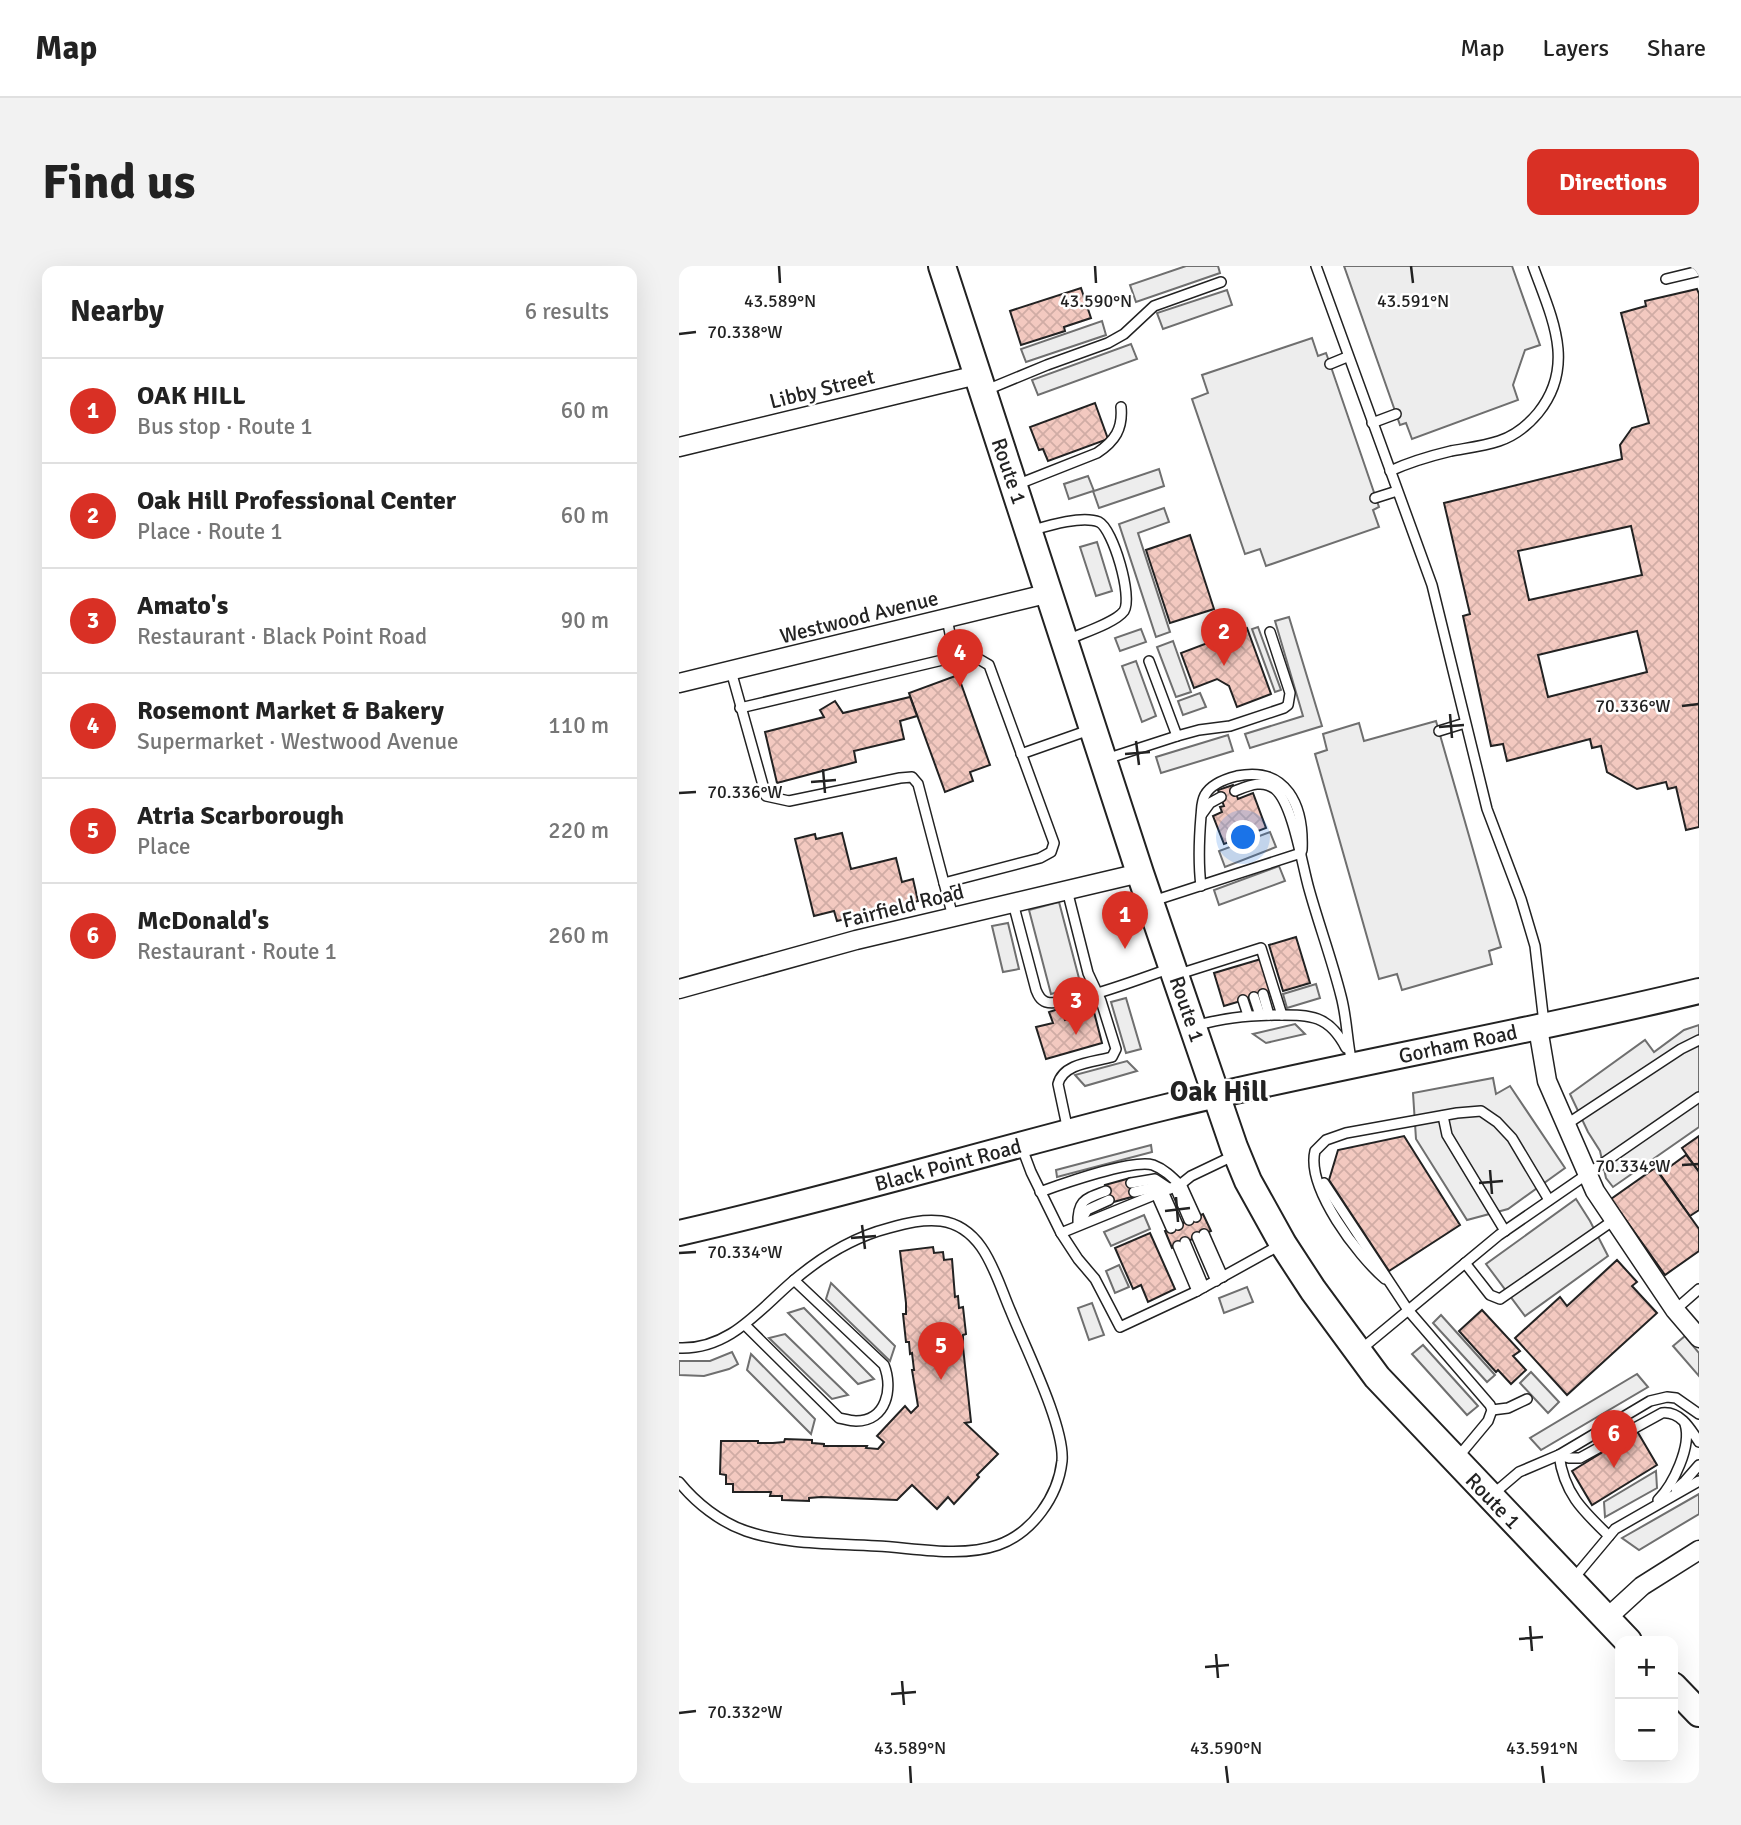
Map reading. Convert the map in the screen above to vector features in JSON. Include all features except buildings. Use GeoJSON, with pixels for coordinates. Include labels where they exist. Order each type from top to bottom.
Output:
{"type":"FeatureCollection","features":[{"type":"Feature","properties":{"kind":"main road","name":"Route 1"},"geometry":{"type":"LineString","coordinates":[[942,266],[1140,873],[1248,1181],[1283,1244],[1377,1377],[1623,1636]]}},
{"type":"Feature","properties":{"kind":"main road","name":"Gorham Road"},"geometry":{"type":"LineString","coordinates":[[1217,1096],[1350,1059],[1541,1028],[1699,991]]}},
{"type":"Feature","properties":{"kind":"main road","name":"Black Point Road"},"geometry":{"type":"LineString","coordinates":[[679,1233],[772,1212],[1217,1096]]}},
{"type":"Feature","properties":{"kind":"main road"},"geometry":{"type":"LineString","coordinates":[[1678,1691],[1699,1713]]}},
{"type":"Feature","properties":{"kind":"street","name":"Libby Street"},"geometry":{"type":"LineString","coordinates":[[679,447],[979,383]]}},
{"type":"Feature","properties":{"kind":"street","name":"Westwood Avenue"},"geometry":{"type":"LineString","coordinates":[[679,683],[1050,593]]}},
{"type":"Feature","properties":{"kind":"street","name":"Fairfield Road"},"geometry":{"type":"LineString","coordinates":[[679,989],[856,940],[1140,873]]}},
{"type":"Feature","properties":{"kind":"street"},"geometry":{"type":"LineString","coordinates":[[1541,1028],[1547,1081],[1601,1202],[1675,1310],[1699,1338]]}},
{"type":"Feature","properties":{"kind":"street"},"geometry":{"type":"LineString","coordinates":[[1606,1619],[1642,1586],[1699,1550]]}},
{"type":"Feature","properties":{"kind":"lane"},"geometry":{"type":"LineString","coordinates":[[1316,266],[1347,358],[1432,586],[1487,809],[1521,899],[1535,946],[1541,1028]]}},
{"type":"Feature","properties":{"kind":"lane"},"geometry":{"type":"LineString","coordinates":[[1390,471],[1419,459],[1508,438],[1524,427],[1542,408],[1555,383],[1559,359],[1554,326],[1533,266]]}},
{"type":"Feature","properties":{"kind":"lane"},"geometry":{"type":"LineString","coordinates":[[1666,279],[1699,271]]}},
{"type":"Feature","properties":{"kind":"lane"},"geometry":{"type":"LineString","coordinates":[[979,383],[1047,365],[1108,344],[1124,334],[1154,306],[1221,282]]}},
{"type":"Feature","properties":{"kind":"lane"},"geometry":{"type":"LineString","coordinates":[[1330,364],[1347,358]]}},
{"type":"Feature","properties":{"kind":"lane"},"geometry":{"type":"LineString","coordinates":[[1014,485],[1107,447],[1120,430],[1121,407]]}},
{"type":"Feature","properties":{"kind":"lane"},"geometry":{"type":"LineString","coordinates":[[1372,423],[1396,414]]}},
{"type":"Feature","properties":{"kind":"lane"},"geometry":{"type":"LineString","coordinates":[[1375,498],[1397,491]]}},
{"type":"Feature","properties":{"kind":"lane"},"geometry":{"type":"LineString","coordinates":[[1030,531],[1061,523],[1095,521],[1104,525],[1110,536],[1126,586],[1127,605],[1122,614],[1066,641]]}},
{"type":"Feature","properties":{"kind":"lane"},"geometry":{"type":"LineString","coordinates":[[740,708],[951,658],[954,653],[947,619]]}},
{"type":"Feature","properties":{"kind":"lane"},"geometry":{"type":"LineString","coordinates":[[1103,760],[1177,736],[1230,726],[1289,705],[1290,693],[1270,632]]}},
{"type":"Feature","properties":{"kind":"lane"},"geometry":{"type":"LineString","coordinates":[[944,883],[1040,858],[1051,852],[1054,843],[989,665],[977,658],[954,653]]}},
{"type":"Feature","properties":{"kind":"lane"},"geometry":{"type":"LineString","coordinates":[[1149,661],[1177,736]]}},
{"type":"Feature","properties":{"kind":"lane"},"geometry":{"type":"LineString","coordinates":[[730,671],[766,796],[789,801],[912,777],[918,783],[953,917]]}},
{"type":"Feature","properties":{"kind":"lane"},"geometry":{"type":"LineString","coordinates":[[1439,731],[1465,723]]}},
{"type":"Feature","properties":{"kind":"lane"},"geometry":{"type":"LineString","coordinates":[[1021,754],[1093,728]]}},
{"type":"Feature","properties":{"kind":"lane"},"geometry":{"type":"LineString","coordinates":[[1201,886],[1198,848],[1201,806],[1207,791],[1220,782],[1245,775],[1268,775],[1283,785],[1292,797],[1301,828],[1301,853]]}},
{"type":"Feature","properties":{"kind":"lane"},"geometry":{"type":"LineString","coordinates":[[1235,791],[1259,783],[1270,785],[1283,799],[1342,998],[1350,1059]]}},
{"type":"Feature","properties":{"kind":"lane"},"geometry":{"type":"LineString","coordinates":[[1201,816],[1210,803],[1221,797]]}},
{"type":"Feature","properties":{"kind":"lane"},"geometry":{"type":"LineString","coordinates":[[1150,902],[1301,853]]}},
{"type":"Feature","properties":{"kind":"lane"},"geometry":{"type":"LineString","coordinates":[[1067,890],[1088,973],[1116,1049],[1112,1057],[1068,1069],[1059,1077],[1058,1084],[1069,1133]]}},
{"type":"Feature","properties":{"kind":"lane"},"geometry":{"type":"LineString","coordinates":[[1013,902],[1036,989],[1047,1003],[1174,971],[1227,964],[1247,958],[1261,948],[1282,1015]]}},
{"type":"Feature","properties":{"kind":"lane"},"geometry":{"type":"LineString","coordinates":[[1259,996],[1264,1015]]}},
{"type":"Feature","properties":{"kind":"lane"},"geometry":{"type":"LineString","coordinates":[[1239,1002],[1243,1015]]}},
{"type":"Feature","properties":{"kind":"lane"},"geometry":{"type":"LineString","coordinates":[[1194,1027],[1243,1015],[1303,1014],[1323,1021],[1337,1033],[1350,1059]]}},
{"type":"Feature","properties":{"kind":"lane"},"geometry":{"type":"LineString","coordinates":[[1567,1124],[1673,1054],[1699,1040]]}},
{"type":"Feature","properties":{"kind":"lane"},"geometry":{"type":"LineString","coordinates":[[1358,1352],[1505,1231],[1699,1097]]}},
{"type":"Feature","properties":{"kind":"lane"},"geometry":{"type":"LineString","coordinates":[[1455,1461],[1488,1421],[1492,1410],[1487,1399],[1408,1310],[1385,1279],[1313,1164],[1315,1151],[1332,1137],[1475,1110],[1488,1114],[1512,1138],[1549,1200]]}},
{"type":"Feature","properties":{"kind":"lane"},"geometry":{"type":"LineString","coordinates":[[1443,1116],[1447,1135],[1505,1231]]}},
{"type":"Feature","properties":{"kind":"lane"},"geometry":{"type":"LineString","coordinates":[[1021,1146],[1061,1233],[1095,1279],[1120,1327],[1200,1289],[1283,1244]]}},
{"type":"Feature","properties":{"kind":"lane"},"geometry":{"type":"LineString","coordinates":[[1061,1233],[1171,1188],[1191,1175],[1237,1154]]}},
{"type":"Feature","properties":{"kind":"lane"},"geometry":{"type":"LineString","coordinates":[[1040,1192],[1078,1179],[1141,1164],[1160,1168],[1193,1218]]}},
{"type":"Feature","properties":{"kind":"lane"},"geometry":{"type":"LineString","coordinates":[[1133,1188],[1171,1188]]}},
{"type":"Feature","properties":{"kind":"lane"},"geometry":{"type":"LineString","coordinates":[[1171,1188],[1174,1227]]}},
{"type":"Feature","properties":{"kind":"lane"},"geometry":{"type":"LineString","coordinates":[[1078,1225],[1077,1211],[1080,1205],[1085,1200],[1108,1195]]}},
{"type":"Feature","properties":{"kind":"lane"},"geometry":{"type":"LineString","coordinates":[[679,1348],[714,1344],[745,1325],[794,1280],[849,1242],[904,1223],[928,1220],[948,1222],[966,1230],[986,1253],[1061,1439],[1060,1472],[1050,1498],[1018,1535],[986,1548],[954,1550],[787,1540],[756,1534],[734,1526],[715,1514],[679,1482]]}},
{"type":"Feature","properties":{"kind":"lane"},"geometry":{"type":"LineString","coordinates":[[1465,1263],[1490,1295],[1500,1300],[1614,1220]]}},
{"type":"Feature","properties":{"kind":"lane"},"geometry":{"type":"LineString","coordinates":[[1200,1236],[1219,1279]]}},
{"type":"Feature","properties":{"kind":"lane"},"geometry":{"type":"LineString","coordinates":[[1182,1244],[1200,1289]]}},
{"type":"Feature","properties":{"kind":"lane"},"geometry":{"type":"LineString","coordinates":[[745,1325],[839,1418],[857,1422],[873,1417],[883,1408],[889,1378],[884,1365],[794,1280]]}},
{"type":"Feature","properties":{"kind":"lane"},"geometry":{"type":"LineString","coordinates":[[1675,1310],[1699,1289]]}},
{"type":"Feature","properties":{"kind":"lane"},"geometry":{"type":"LineString","coordinates":[[1490,1498],[1519,1472],[1559,1455],[1640,1405],[1659,1398],[1680,1399],[1699,1414]]}},
{"type":"Feature","properties":{"kind":"lane"},"geometry":{"type":"LineString","coordinates":[[1492,1410],[1508,1408],[1527,1399]]}},
{"type":"Feature","properties":{"kind":"lane"},"geometry":{"type":"LineString","coordinates":[[1559,1455],[1580,1458],[1662,1413],[1672,1413],[1685,1422],[1699,1442]]}},
{"type":"Feature","properties":{"kind":"lane"},"geometry":{"type":"LineString","coordinates":[[1652,1506],[1668,1490],[1672,1481],[1687,1439],[1685,1422]]}},
{"type":"Feature","properties":{"kind":"lane"},"geometry":{"type":"LineString","coordinates":[[1559,1455],[1562,1476],[1570,1493],[1578,1505],[1609,1536]]}},
{"type":"Feature","properties":{"kind":"lane"},"geometry":{"type":"LineString","coordinates":[[1652,1506],[1685,1481],[1699,1465]]}},
{"type":"Feature","properties":{"kind":"lane"},"geometry":{"type":"LineString","coordinates":[[1571,1582],[1624,1522],[1699,1481]]}},
{"type":"Feature","properties":{"kind":"shaded area"},"geometry":{"type":"Polygon","coordinates":[[[1186,266],[1218,266],[1220,273],[1136,302],[1130,285],[1186,266]]]}},
{"type":"Feature","properties":{"kind":"shaded area"},"geometry":{"type":"Polygon","coordinates":[[[1344,266],[1512,266],[1540,345],[1525,350],[1513,385],[1518,400],[1412,439],[1406,423],[1400,425],[1344,266]]]}},
{"type":"Feature","properties":{"kind":"shaded area"},"geometry":{"type":"Polygon","coordinates":[[[1227,290],[1232,305],[1163,329],[1157,313],[1227,290]]]}},
{"type":"Feature","properties":{"kind":"shaded area"},"geometry":{"type":"Polygon","coordinates":[[[1102,321],[1106,335],[1026,362],[1021,349],[1102,321]]]}},
{"type":"Feature","properties":{"kind":"shaded area"},"geometry":{"type":"Polygon","coordinates":[[[1312,338],[1318,356],[1326,353],[1330,364],[1379,507],[1373,510],[1379,527],[1266,566],[1260,549],[1245,554],[1192,399],[1208,393],[1202,375],[1312,338]]]}},
{"type":"Feature","properties":{"kind":"shaded area"},"geometry":{"type":"Polygon","coordinates":[[[1131,344],[1137,359],[1038,395],[1032,380],[1131,344]]]}},
{"type":"Feature","properties":{"kind":"shaded area"},"geometry":{"type":"Polygon","coordinates":[[[1159,469],[1164,486],[1099,508],[1093,491],[1069,499],[1064,484],[1088,476],[1094,491],[1159,469]]]}},
{"type":"Feature","properties":{"kind":"shaded area"},"geometry":{"type":"Polygon","coordinates":[[[1164,508],[1169,522],[1138,533],[1170,632],[1156,637],[1119,524],[1164,508]]]}},
{"type":"Feature","properties":{"kind":"shaded area"},"geometry":{"type":"Polygon","coordinates":[[[1097,542],[1112,591],[1096,596],[1080,547],[1097,542]]]}},
{"type":"Feature","properties":{"kind":"shaded area"},"geometry":{"type":"Polygon","coordinates":[[[1289,617],[1322,726],[1250,748],[1245,734],[1303,716],[1275,621],[1289,617]]]}},
{"type":"Feature","properties":{"kind":"shaded area"},"geometry":{"type":"Polygon","coordinates":[[[1258,627],[1281,690],[1275,692],[1252,629],[1258,627]]]}},
{"type":"Feature","properties":{"kind":"shaded area"},"geometry":{"type":"Polygon","coordinates":[[[1141,629],[1146,642],[1120,651],[1115,638],[1141,629]]]}},
{"type":"Feature","properties":{"kind":"shaded area"},"geometry":{"type":"Polygon","coordinates":[[[1173,641],[1191,692],[1176,697],[1157,647],[1173,641]]]}},
{"type":"Feature","properties":{"kind":"shaded area"},"geometry":{"type":"Polygon","coordinates":[[[1136,661],[1156,716],[1142,722],[1122,666],[1136,661]]]}},
{"type":"Feature","properties":{"kind":"shaded area"},"geometry":{"type":"Polygon","coordinates":[[[1200,693],[1206,707],[1183,715],[1178,701],[1200,693]]]}},
{"type":"Feature","properties":{"kind":"shaded area"},"geometry":{"type":"Polygon","coordinates":[[[1436,721],[1501,947],[1489,951],[1492,964],[1402,990],[1397,974],[1379,979],[1315,754],[1327,750],[1323,734],[1359,723],[1364,741],[1436,721]]]}},
{"type":"Feature","properties":{"kind":"shaded area"},"geometry":{"type":"Polygon","coordinates":[[[1228,735],[1233,751],[1161,773],[1156,757],[1228,735]]]}},
{"type":"Feature","properties":{"kind":"shaded area"},"geometry":{"type":"Polygon","coordinates":[[[1270,832],[1276,847],[1225,867],[1219,851],[1270,832]]]}},
{"type":"Feature","properties":{"kind":"shaded area"},"geometry":{"type":"Polygon","coordinates":[[[1279,866],[1285,881],[1219,905],[1214,890],[1279,866]]]}},
{"type":"Feature","properties":{"kind":"shaded area"},"geometry":{"type":"Polygon","coordinates":[[[1059,902],[1081,986],[1051,994],[1029,910],[1059,902]]]}},
{"type":"Feature","properties":{"kind":"shaded area"},"geometry":{"type":"Polygon","coordinates":[[[1008,923],[1019,969],[1003,972],[992,926],[1008,923]]]}},
{"type":"Feature","properties":{"kind":"shaded area"},"geometry":{"type":"Polygon","coordinates":[[[1316,984],[1320,998],[1287,1008],[1283,994],[1316,984]]]}},
{"type":"Feature","properties":{"kind":"shaded area"},"geometry":{"type":"Polygon","coordinates":[[[1126,998],[1141,1049],[1126,1053],[1111,1002],[1126,998]]]}},
{"type":"Feature","properties":{"kind":"shaded area"},"geometry":{"type":"Polygon","coordinates":[[[1295,1024],[1305,1034],[1266,1043],[1253,1034],[1295,1024]]]}},
{"type":"Feature","properties":{"kind":"shaded area"},"geometry":{"type":"Polygon","coordinates":[[[1699,1025],[1699,1127],[1613,1187],[1606,1178],[1600,1151],[1570,1094],[1645,1040],[1654,1052],[1684,1030],[1699,1025]]]}},
{"type":"Feature","properties":{"kind":"shaded area"},"geometry":{"type":"Polygon","coordinates":[[[1127,1061],[1137,1071],[1085,1086],[1075,1075],[1127,1061]]]}},
{"type":"Feature","properties":{"kind":"shaded area"},"geometry":{"type":"Polygon","coordinates":[[[1493,1078],[1496,1094],[1510,1086],[1565,1168],[1508,1209],[1467,1220],[1416,1139],[1413,1093],[1493,1078]]]}},
{"type":"Feature","properties":{"kind":"shaded area"},"geometry":{"type":"Polygon","coordinates":[[[1151,1145],[1152,1152],[1057,1177],[1056,1170],[1151,1145]]]}},
{"type":"Feature","properties":{"kind":"shaded area"},"geometry":{"type":"Polygon","coordinates":[[[1576,1199],[1608,1256],[1525,1316],[1486,1264],[1576,1199]]]}},
{"type":"Feature","properties":{"kind":"shaded area"},"geometry":{"type":"Polygon","coordinates":[[[1144,1215],[1150,1229],[1111,1246],[1104,1232],[1144,1215]]]}},
{"type":"Feature","properties":{"kind":"shaded area"},"geometry":{"type":"Polygon","coordinates":[[[1119,1265],[1129,1287],[1115,1293],[1106,1271],[1119,1265]]]}},
{"type":"Feature","properties":{"kind":"shaded area"},"geometry":{"type":"Polygon","coordinates":[[[831,1283],[895,1346],[890,1361],[826,1299],[831,1283]]]}},
{"type":"Feature","properties":{"kind":"shaded area"},"geometry":{"type":"Polygon","coordinates":[[[1247,1287],[1253,1302],[1224,1313],[1219,1298],[1247,1287]]]}},
{"type":"Feature","properties":{"kind":"shaded area"},"geometry":{"type":"Polygon","coordinates":[[[1092,1303],[1104,1335],[1089,1340],[1078,1308],[1092,1303]]]}},
{"type":"Feature","properties":{"kind":"shaded area"},"geometry":{"type":"Polygon","coordinates":[[[804,1308],[874,1379],[858,1384],[788,1313],[804,1308]]]}},
{"type":"Feature","properties":{"kind":"shaded area"},"geometry":{"type":"Polygon","coordinates":[[[1441,1315],[1495,1375],[1487,1382],[1433,1323],[1441,1315]]]}},
{"type":"Feature","properties":{"kind":"shaded area"},"geometry":{"type":"Polygon","coordinates":[[[785,1334],[848,1395],[832,1399],[769,1338],[785,1334]]]}},
{"type":"Feature","properties":{"kind":"shaded area"},"geometry":{"type":"Polygon","coordinates":[[[1685,1336],[1699,1353],[1699,1376],[1673,1346],[1685,1336]]]}},
{"type":"Feature","properties":{"kind":"shaded area"},"geometry":{"type":"Polygon","coordinates":[[[1423,1345],[1478,1406],[1467,1415],[1412,1354],[1423,1345]]]}},
{"type":"Feature","properties":{"kind":"shaded area"},"geometry":{"type":"Polygon","coordinates":[[[732,1352],[738,1364],[729,1369],[704,1376],[679,1375],[679,1361],[710,1361],[732,1352]]]}},
{"type":"Feature","properties":{"kind":"shaded area"},"geometry":{"type":"Polygon","coordinates":[[[751,1354],[815,1419],[811,1434],[747,1370],[751,1354]]]}},
{"type":"Feature","properties":{"kind":"shaded area"},"geometry":{"type":"Polygon","coordinates":[[[1531,1372],[1559,1402],[1548,1413],[1520,1383],[1531,1372]]]}},
{"type":"Feature","properties":{"kind":"shaded area"},"geometry":{"type":"Polygon","coordinates":[[[1637,1374],[1648,1387],[1541,1450],[1530,1438],[1637,1374]]]}},
{"type":"Feature","properties":{"kind":"shaded area"},"geometry":{"type":"Polygon","coordinates":[[[1656,1471],[1657,1488],[1605,1517],[1604,1502],[1656,1471]]]}},
{"type":"Feature","properties":{"kind":"shaded area"},"geometry":{"type":"Polygon","coordinates":[[[1699,1494],[1699,1514],[1639,1550],[1622,1538],[1699,1494]]]}},
{"type":"Feature","properties":{"kind":"place","name":"Oak Hill Professional Center"},"geometry":{"type":"Point","coordinates":[1224,666]}},
{"type":"Feature","properties":{"kind":"place","name":"Rosemont Market & Bakery"},"geometry":{"type":"Point","coordinates":[960,687]}},
{"type":"Feature","properties":{"kind":"place","name":"OAK HILL"},"geometry":{"type":"Point","coordinates":[1125,949]}},
{"type":"Feature","properties":{"kind":"place","name":"Amato's"},"geometry":{"type":"Point","coordinates":[1076,1035]}},
{"type":"Feature","properties":{"kind":"place","name":"Atria Scarborough"},"geometry":{"type":"Point","coordinates":[941,1380]}},
{"type":"Feature","properties":{"kind":"place","name":"McDonald's"},"geometry":{"type":"Point","coordinates":[1614,1468]}},
{"type":"Feature","properties":{"kind":"district","name":"Oak Hill"},"geometry":{"type":"Point","coordinates":[1219,1091]}}]}
